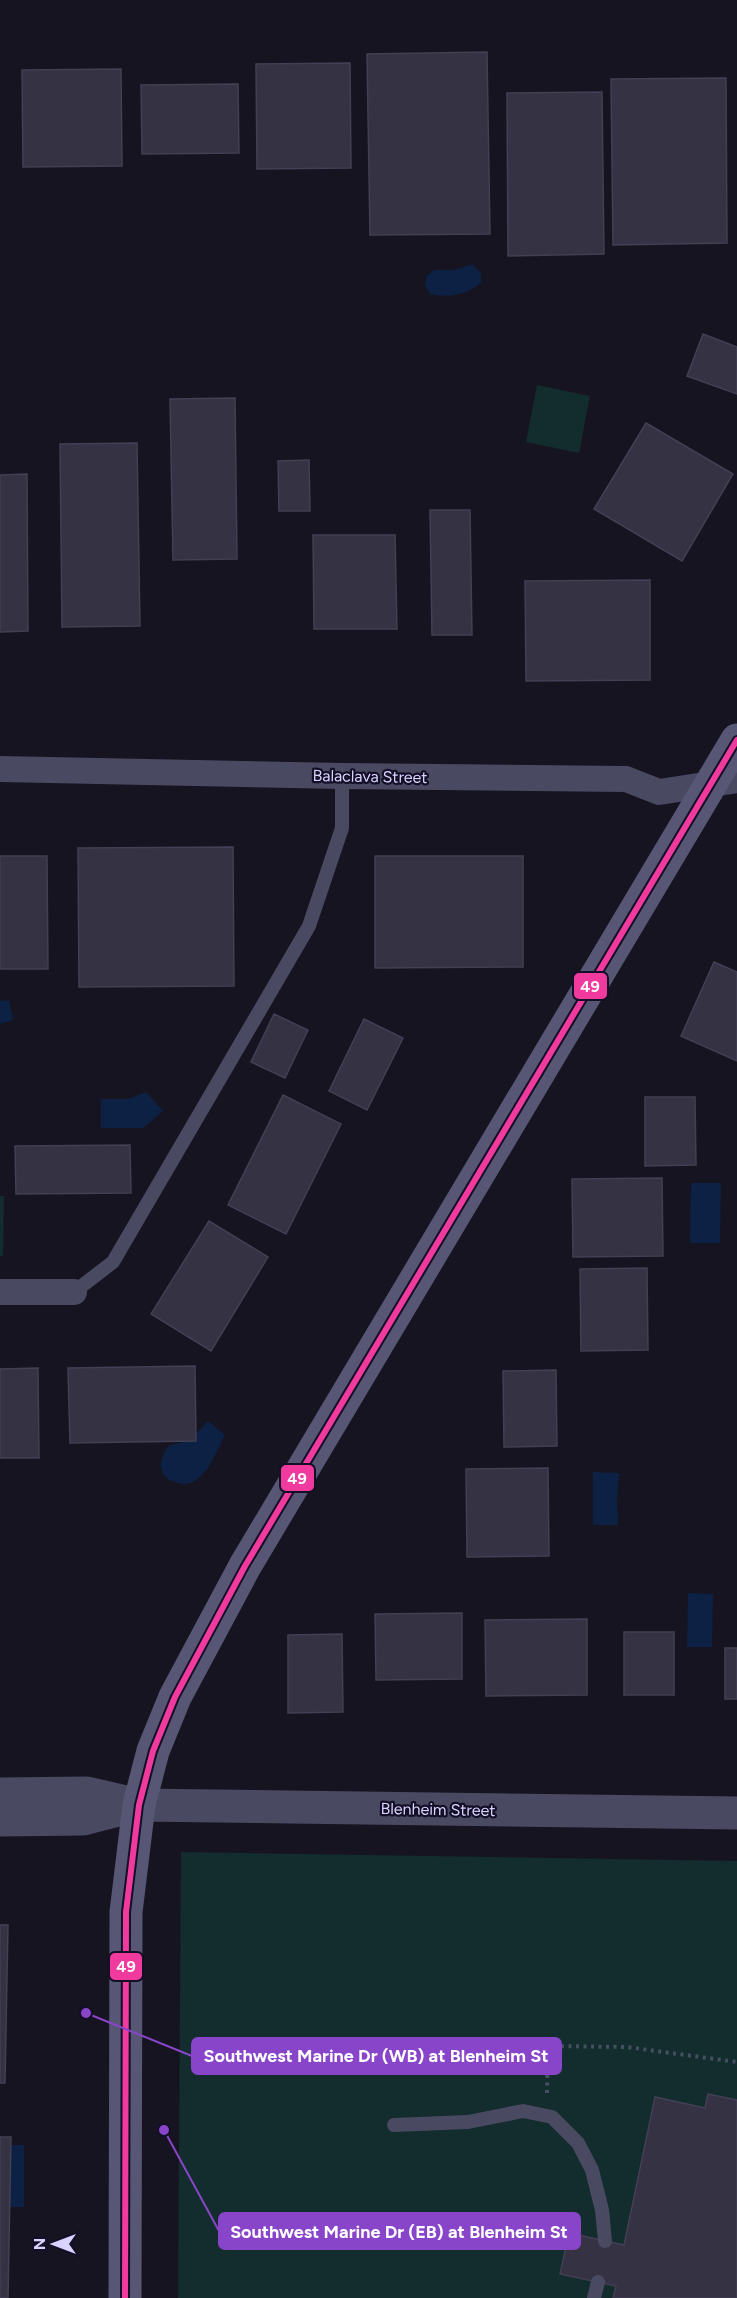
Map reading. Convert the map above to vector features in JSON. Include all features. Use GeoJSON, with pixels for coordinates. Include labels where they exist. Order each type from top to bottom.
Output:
{"type":"FeatureCollection","features":[{"type":"Feature","properties":{"kind":"main road"},"geometry":{"type":"LineString","coordinates":[[125,2298],[126,1912],[139,1805],[153,1751],[175,1697],[245,1566],[723,782],[737,740]]}},
{"type":"Feature","properties":{"kind":"street","name":"Balaclava Street"},"geometry":{"type":"LineString","coordinates":[[0,769],[626,779],[659,792],[723,782]]}},
{"type":"Feature","properties":{"kind":"street"},"geometry":{"type":"LineString","coordinates":[[0,1292],[74,1292]]}},
{"type":"Feature","properties":{"kind":"street","name":"Blenheim Street"},"geometry":{"type":"LineString","coordinates":[[0,1794],[87,1793],[139,1805],[737,1813]]}},
{"type":"Feature","properties":{"kind":"street","name":"Blenheim Street"},"geometry":{"type":"LineString","coordinates":[[0,1820],[83,1819],[139,1805]]}},
{"type":"Feature","properties":{"kind":"lane"},"geometry":{"type":"LineString","coordinates":[[74,1292],[113,1262],[309,926],[342,828],[342,776]]}},
{"type":"Feature","properties":{"kind":"lane"},"geometry":{"type":"LineString","coordinates":[[394,2125],[468,2122],[523,2111],[552,2117],[578,2143],[592,2170],[602,2210],[605,2241]]}},
{"type":"Feature","properties":{"kind":"lane"},"geometry":{"type":"LineString","coordinates":[[594,2298],[598,2282]]}},
{"type":"Feature","properties":{"kind":"path"},"geometry":{"type":"LineString","coordinates":[[546,2116],[548,2046],[627,2047],[737,2062]]}},
{"type":"Feature","properties":{"kind":"green space"},"geometry":{"type":"Polygon","coordinates":[[[537,385],[590,396],[579,453],[526,442],[537,385]]]}},
{"type":"Feature","properties":{"kind":"green space"},"geometry":{"type":"Polygon","coordinates":[[[0,1196],[4,1196],[3,1256],[0,1256],[0,1196]]]}},
{"type":"Feature","properties":{"kind":"green space"},"geometry":{"type":"Polygon","coordinates":[[[181,1852],[737,1861],[737,2298],[178,2298],[181,1852]]]}},
{"type":"Feature","properties":{"kind":"water"},"geometry":{"type":"Polygon","coordinates":[[[472,264],[481,273],[481,282],[471,290],[444,296],[430,294],[425,285],[427,276],[434,270],[455,270],[472,264]]]}},
{"type":"Feature","properties":{"kind":"water"},"geometry":{"type":"Polygon","coordinates":[[[9,1000],[13,1020],[0,1024],[0,1001],[9,1000]]]}},
{"type":"Feature","properties":{"kind":"water"},"geometry":{"type":"Polygon","coordinates":[[[146,1092],[163,1111],[143,1128],[101,1128],[101,1099],[128,1099],[146,1092]]]}},
{"type":"Feature","properties":{"kind":"water"},"geometry":{"type":"Polygon","coordinates":[[[691,1183],[721,1183],[720,1243],[690,1243],[691,1183]]]}},
{"type":"Feature","properties":{"kind":"water"},"geometry":{"type":"Polygon","coordinates":[[[208,1421],[225,1435],[207,1469],[196,1480],[188,1484],[167,1478],[161,1465],[168,1446],[190,1440],[208,1421]]]}},
{"type":"Feature","properties":{"kind":"water"},"geometry":{"type":"Polygon","coordinates":[[[593,1472],[619,1473],[618,1525],[593,1525],[593,1472]]]}},
{"type":"Feature","properties":{"kind":"water"},"geometry":{"type":"Polygon","coordinates":[[[688,1593],[713,1594],[712,1647],[687,1647],[688,1593]]]}},
{"type":"Feature","properties":{"kind":"water"},"geometry":{"type":"Polygon","coordinates":[[[0,2145],[24,2145],[24,2207],[0,2207],[0,2145]]]}},
{"type":"Feature","properties":{"kind":"building"},"geometry":{"type":"Polygon","coordinates":[[[487,52],[490,234],[370,235],[367,54],[487,52]]]}},
{"type":"Feature","properties":{"kind":"building"},"geometry":{"type":"Polygon","coordinates":[[[350,63],[351,168],[257,169],[256,64],[350,63]]]}},
{"type":"Feature","properties":{"kind":"building"},"geometry":{"type":"Polygon","coordinates":[[[121,69],[122,166],[23,167],[22,70],[121,69]]]}},
{"type":"Feature","properties":{"kind":"building"},"geometry":{"type":"Polygon","coordinates":[[[726,78],[727,243],[613,245],[611,79],[726,78]]]}},
{"type":"Feature","properties":{"kind":"building"},"geometry":{"type":"Polygon","coordinates":[[[238,84],[239,153],[142,154],[141,85],[238,84]]]}},
{"type":"Feature","properties":{"kind":"building"},"geometry":{"type":"Polygon","coordinates":[[[602,92],[604,254],[508,256],[507,93],[602,92]]]}},
{"type":"Feature","properties":{"kind":"building"},"geometry":{"type":"Polygon","coordinates":[[[703,334],[737,347],[737,394],[687,376],[703,334]]]}},
{"type":"Feature","properties":{"kind":"building"},"geometry":{"type":"Polygon","coordinates":[[[235,398],[237,559],[173,560],[170,399],[235,398]]]}},
{"type":"Feature","properties":{"kind":"building"},"geometry":{"type":"Polygon","coordinates":[[[646,423],[733,474],[682,561],[594,509],[646,423]]]}},
{"type":"Feature","properties":{"kind":"building"},"geometry":{"type":"Polygon","coordinates":[[[137,443],[140,626],[62,627],[60,444],[137,443]]]}},
{"type":"Feature","properties":{"kind":"building"},"geometry":{"type":"Polygon","coordinates":[[[309,460],[310,511],[279,511],[278,461],[309,460]]]}},
{"type":"Feature","properties":{"kind":"building"},"geometry":{"type":"Polygon","coordinates":[[[27,474],[28,631],[0,632],[0,475],[27,474]]]}},
{"type":"Feature","properties":{"kind":"building"},"geometry":{"type":"Polygon","coordinates":[[[430,510],[470,510],[472,635],[432,635],[430,510]]]}},
{"type":"Feature","properties":{"kind":"building"},"geometry":{"type":"Polygon","coordinates":[[[313,535],[395,535],[397,629],[314,629],[313,535]]]}},
{"type":"Feature","properties":{"kind":"building"},"geometry":{"type":"Polygon","coordinates":[[[650,580],[650,680],[526,681],[525,581],[650,580]]]}},
{"type":"Feature","properties":{"kind":"building"},"geometry":{"type":"Polygon","coordinates":[[[233,847],[234,986],[79,987],[78,848],[233,847]]]}},
{"type":"Feature","properties":{"kind":"building"},"geometry":{"type":"Polygon","coordinates":[[[0,856],[47,856],[48,969],[0,969],[0,856]]]}},
{"type":"Feature","properties":{"kind":"building"},"geometry":{"type":"Polygon","coordinates":[[[375,856],[523,856],[523,967],[375,968],[375,856]]]}},
{"type":"Feature","properties":{"kind":"building"},"geometry":{"type":"Polygon","coordinates":[[[714,962],[737,972],[737,1061],[681,1036],[714,962]]]}},
{"type":"Feature","properties":{"kind":"building"},"geometry":{"type":"Polygon","coordinates":[[[274,1014],[308,1030],[285,1078],[251,1062],[274,1014]]]}},
{"type":"Feature","properties":{"kind":"building"},"geometry":{"type":"Polygon","coordinates":[[[364,1019],[403,1038],[367,1110],[329,1091],[364,1019]]]}},
{"type":"Feature","properties":{"kind":"building"},"geometry":{"type":"Polygon","coordinates":[[[283,1095],[341,1124],[286,1234],[228,1205],[283,1095]]]}},
{"type":"Feature","properties":{"kind":"building"},"geometry":{"type":"Polygon","coordinates":[[[645,1097],[695,1097],[696,1165],[645,1166],[645,1097]]]}},
{"type":"Feature","properties":{"kind":"building"},"geometry":{"type":"Polygon","coordinates":[[[130,1145],[131,1193],[16,1194],[15,1146],[130,1145]]]}},
{"type":"Feature","properties":{"kind":"building"},"geometry":{"type":"Polygon","coordinates":[[[662,1178],[663,1256],[573,1257],[572,1179],[662,1178]]]}},
{"type":"Feature","properties":{"kind":"building"},"geometry":{"type":"Polygon","coordinates":[[[209,1221],[268,1257],[211,1351],[151,1314],[209,1221]]]}},
{"type":"Feature","properties":{"kind":"building"},"geometry":{"type":"Polygon","coordinates":[[[647,1268],[648,1350],[581,1351],[580,1269],[647,1268]]]}},
{"type":"Feature","properties":{"kind":"building"},"geometry":{"type":"Polygon","coordinates":[[[195,1366],[196,1441],[70,1443],[68,1368],[195,1366]]]}},
{"type":"Feature","properties":{"kind":"building"},"geometry":{"type":"Polygon","coordinates":[[[38,1368],[39,1458],[0,1458],[0,1369],[38,1368]]]}},
{"type":"Feature","properties":{"kind":"building"},"geometry":{"type":"Polygon","coordinates":[[[556,1370],[557,1446],[504,1447],[503,1371],[556,1370]]]}},
{"type":"Feature","properties":{"kind":"building"},"geometry":{"type":"Polygon","coordinates":[[[548,1468],[549,1556],[467,1557],[466,1469],[548,1468]]]}},
{"type":"Feature","properties":{"kind":"building"},"geometry":{"type":"Polygon","coordinates":[[[462,1613],[462,1679],[376,1680],[375,1614],[462,1613]]]}},
{"type":"Feature","properties":{"kind":"building"},"geometry":{"type":"Polygon","coordinates":[[[587,1619],[587,1695],[486,1696],[485,1620],[587,1619]]]}},
{"type":"Feature","properties":{"kind":"building"},"geometry":{"type":"Polygon","coordinates":[[[624,1632],[674,1632],[674,1695],[624,1695],[624,1632]]]}},
{"type":"Feature","properties":{"kind":"building"},"geometry":{"type":"Polygon","coordinates":[[[342,1634],[343,1712],[288,1713],[288,1635],[342,1634]]]}},
{"type":"Feature","properties":{"kind":"building"},"geometry":{"type":"Polygon","coordinates":[[[725,1648],[737,1648],[737,1699],[725,1699],[725,1648]]]}},
{"type":"Feature","properties":{"kind":"building"},"geometry":{"type":"Polygon","coordinates":[[[0,1925],[8,1925],[5,2083],[0,2083],[0,1925]]]}},
{"type":"Feature","properties":{"kind":"building"},"geometry":{"type":"Polygon","coordinates":[[[708,2094],[737,2100],[737,2298],[613,2298],[616,2286],[560,2274],[569,2233],[624,2245],[655,2097],[705,2108],[708,2094]]]}},
{"type":"Feature","properties":{"kind":"building"},"geometry":{"type":"Polygon","coordinates":[[[0,2137],[11,2137],[8,2298],[0,2298],[0,2137]]]}},
{"type":"Feature","properties":{"kind":"transit line","name":"49"},"geometry":{"type":"LineString","coordinates":[[125,2298],[126,1912],[139,1805],[153,1751],[175,1697],[245,1566],[737,740]]}},
{"type":"Feature","properties":{"kind":"place","name":"Southwest Marine Dr (WB) at Blenheim St"},"geometry":{"type":"Point","coordinates":[86,2013]}},
{"type":"Feature","properties":{"kind":"place","name":"Southwest Marine Dr (EB) at Blenheim St"},"geometry":{"type":"Point","coordinates":[164,2130]}}]}
